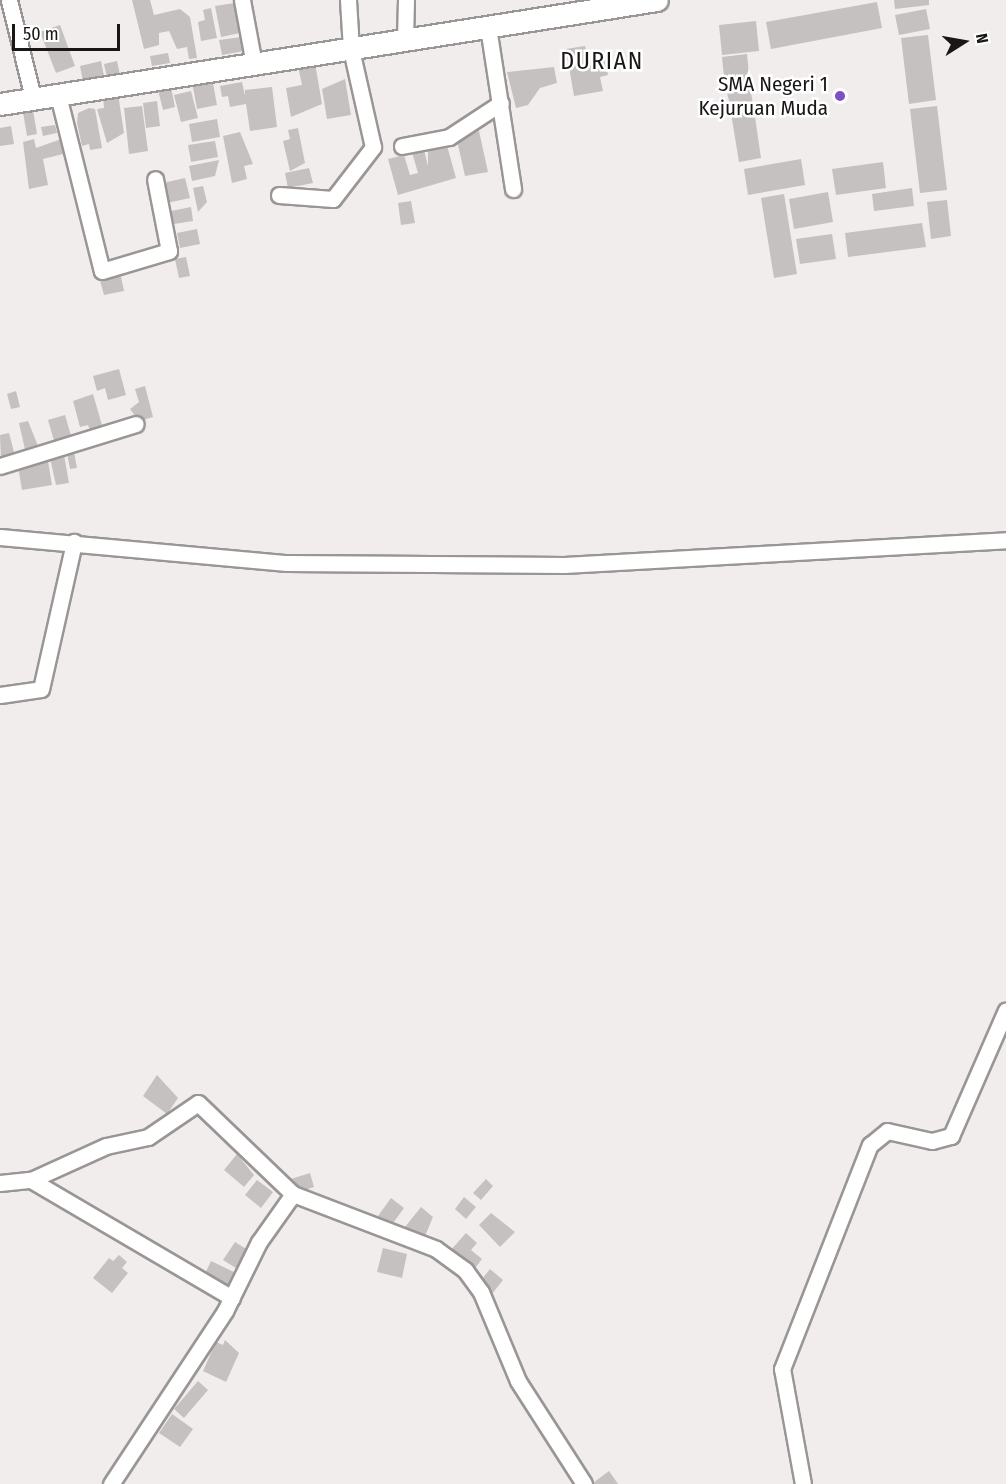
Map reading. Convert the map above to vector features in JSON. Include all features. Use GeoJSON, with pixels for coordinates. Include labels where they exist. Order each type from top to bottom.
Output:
{"type":"FeatureCollection","features":[{"type":"Feature","properties":{"kind":"main road"},"geometry":{"type":"LineString","coordinates":[[0,104],[488,27],[573,7],[657,0]]}},
{"type":"Feature","properties":{"kind":"street"},"geometry":{"type":"LineString","coordinates":[[9,0],[33,98]]}},
{"type":"Feature","properties":{"kind":"street"},"geometry":{"type":"LineString","coordinates":[[242,0],[255,64]]}},
{"type":"Feature","properties":{"kind":"street"},"geometry":{"type":"LineString","coordinates":[[279,195],[333,199],[373,147],[351,49],[348,0]]}},
{"type":"Feature","properties":{"kind":"street"},"geometry":{"type":"LineString","coordinates":[[405,40],[406,0]]}},
{"type":"Feature","properties":{"kind":"street"},"geometry":{"type":"LineString","coordinates":[[488,27],[513,189]]}},
{"type":"Feature","properties":{"kind":"street"},"geometry":{"type":"LineString","coordinates":[[58,95],[102,271],[169,251],[155,179]]}},
{"type":"Feature","properties":{"kind":"street"},"geometry":{"type":"LineString","coordinates":[[402,146],[449,137],[501,104]]}},
{"type":"Feature","properties":{"kind":"street"},"geometry":{"type":"LineString","coordinates":[[0,466],[136,424]]}},
{"type":"Feature","properties":{"kind":"street"},"geometry":{"type":"LineString","coordinates":[[0,537],[287,563],[564,565],[1006,540]]}},
{"type":"Feature","properties":{"kind":"street"},"geometry":{"type":"LineString","coordinates":[[0,695],[41,689],[74,542]]}},
{"type":"Feature","properties":{"kind":"street"},"geometry":{"type":"LineString","coordinates":[[804,1484],[782,1369],[870,1145],[887,1131],[932,1141],[951,1136],[1006,1010]]}},
{"type":"Feature","properties":{"kind":"street"},"geometry":{"type":"LineString","coordinates":[[0,1183],[31,1180],[106,1146],[147,1137],[198,1103],[293,1194],[436,1249],[465,1270],[481,1292],[518,1381],[584,1484]]}},
{"type":"Feature","properties":{"kind":"street"},"geometry":{"type":"LineString","coordinates":[[31,1180],[232,1298]]}},
{"type":"Feature","properties":{"kind":"street"},"geometry":{"type":"LineString","coordinates":[[111,1484],[232,1298],[259,1242],[293,1194]]}},
{"type":"Feature","properties":{"kind":"building"},"geometry":{"type":"Polygon","coordinates":[[[132,0],[150,0],[154,15],[180,9],[190,17],[197,58],[189,59],[187,47],[177,49],[169,31],[159,33],[159,45],[144,49],[132,0]]]}},
{"type":"Feature","properties":{"kind":"building"},"geometry":{"type":"Polygon","coordinates":[[[894,0],[929,0],[929,5],[895,9],[894,0]]]}},
{"type":"Feature","properties":{"kind":"building"},"geometry":{"type":"Polygon","coordinates":[[[877,2],[882,28],[771,49],[766,22],[877,2]]]}},
{"type":"Feature","properties":{"kind":"building"},"geometry":{"type":"Polygon","coordinates":[[[235,3],[240,33],[221,37],[215,6],[235,3]]]}},
{"type":"Feature","properties":{"kind":"building"},"geometry":{"type":"Polygon","coordinates":[[[211,8],[217,38],[201,41],[198,22],[205,20],[203,10],[211,8]]]}},
{"type":"Feature","properties":{"kind":"building"},"geometry":{"type":"Polygon","coordinates":[[[926,9],[930,29],[899,35],[895,15],[926,9]]]}},
{"type":"Feature","properties":{"kind":"building"},"geometry":{"type":"Polygon","coordinates":[[[756,21],[759,51],[722,55],[719,25],[756,21]]]}},
{"type":"Feature","properties":{"kind":"building"},"geometry":{"type":"Polygon","coordinates":[[[60,25],[75,66],[56,73],[40,32],[60,25]]]}},
{"type":"Feature","properties":{"kind":"building"},"geometry":{"type":"Polygon","coordinates":[[[928,35],[936,100],[909,104],[901,38],[928,35]]]}},
{"type":"Feature","properties":{"kind":"building"},"geometry":{"type":"Polygon","coordinates":[[[241,37],[244,51],[222,55],[219,40],[241,37]]]}},
{"type":"Feature","properties":{"kind":"building"},"geometry":{"type":"Polygon","coordinates":[[[585,46],[588,60],[605,57],[608,75],[600,77],[603,91],[574,96],[566,49],[585,46]]]}},
{"type":"Feature","properties":{"kind":"building"},"geometry":{"type":"Polygon","coordinates":[[[168,53],[170,63],[152,66],[150,56],[168,53]]]}},
{"type":"Feature","properties":{"kind":"building"},"geometry":{"type":"Polygon","coordinates":[[[747,54],[750,84],[725,87],[722,57],[747,54]]]}},
{"type":"Feature","properties":{"kind":"building"},"geometry":{"type":"Polygon","coordinates":[[[101,61],[104,76],[83,81],[80,66],[101,61]]]}},
{"type":"Feature","properties":{"kind":"building"},"geometry":{"type":"Polygon","coordinates":[[[117,61],[120,75],[107,78],[104,64],[117,61]]]}},
{"type":"Feature","properties":{"kind":"building"},"geometry":{"type":"Polygon","coordinates":[[[315,63],[322,104],[291,117],[286,88],[302,85],[298,66],[315,63]]]}},
{"type":"Feature","properties":{"kind":"building"},"geometry":{"type":"Polygon","coordinates":[[[554,67],[557,83],[540,88],[528,105],[516,108],[507,72],[554,67]]]}},
{"type":"Feature","properties":{"kind":"building"},"geometry":{"type":"Polygon","coordinates":[[[212,78],[217,105],[197,109],[192,82],[212,78]]]}},
{"type":"Feature","properties":{"kind":"building"},"geometry":{"type":"Polygon","coordinates":[[[345,79],[351,115],[327,119],[322,89],[345,79]]]}},
{"type":"Feature","properties":{"kind":"building"},"geometry":{"type":"Polygon","coordinates":[[[242,82],[245,96],[245,90],[272,87],[277,127],[250,131],[246,104],[230,107],[228,96],[222,97],[220,86],[242,82]]]}},
{"type":"Feature","properties":{"kind":"building"},"geometry":{"type":"Polygon","coordinates":[[[171,87],[175,107],[163,110],[158,90],[171,87]]]}},
{"type":"Feature","properties":{"kind":"building"},"geometry":{"type":"Polygon","coordinates":[[[750,88],[753,104],[731,108],[727,93],[750,88]]]}},
{"type":"Feature","properties":{"kind":"building"},"geometry":{"type":"Polygon","coordinates":[[[191,91],[198,118],[181,122],[174,95],[191,91]]]}},
{"type":"Feature","properties":{"kind":"building"},"geometry":{"type":"Polygon","coordinates":[[[118,94],[124,133],[107,143],[97,109],[104,108],[103,96],[118,94]]]}},
{"type":"Feature","properties":{"kind":"building"},"geometry":{"type":"Polygon","coordinates":[[[157,101],[160,126],[146,128],[143,103],[157,101]]]}},
{"type":"Feature","properties":{"kind":"building"},"geometry":{"type":"Polygon","coordinates":[[[142,106],[148,151],[129,154],[124,108],[142,106]]]}},
{"type":"Feature","properties":{"kind":"building"},"geometry":{"type":"Polygon","coordinates":[[[937,106],[947,190],[920,193],[910,109],[937,106]]]}},
{"type":"Feature","properties":{"kind":"building"},"geometry":{"type":"Polygon","coordinates":[[[89,108],[95,109],[102,148],[90,150],[89,144],[82,146],[77,123],[78,113],[89,108]]]}},
{"type":"Feature","properties":{"kind":"building"},"geometry":{"type":"Polygon","coordinates":[[[33,110],[37,134],[27,136],[23,112],[33,110]]]}},
{"type":"Feature","properties":{"kind":"building"},"geometry":{"type":"Polygon","coordinates":[[[754,110],[761,158],[739,162],[731,113],[754,110]]]}},
{"type":"Feature","properties":{"kind":"building"},"geometry":{"type":"Polygon","coordinates":[[[217,119],[220,137],[192,142],[189,124],[217,119]]]}},
{"type":"Feature","properties":{"kind":"building"},"geometry":{"type":"Polygon","coordinates":[[[55,125],[57,133],[43,136],[41,127],[55,125]]]}},
{"type":"Feature","properties":{"kind":"building"},"geometry":{"type":"Polygon","coordinates":[[[11,126],[14,144],[0,146],[0,128],[11,126]]]}},
{"type":"Feature","properties":{"kind":"building"},"geometry":{"type":"Polygon","coordinates":[[[298,128],[305,163],[290,171],[283,141],[290,139],[288,130],[298,128]]]}},
{"type":"Feature","properties":{"kind":"building"},"geometry":{"type":"Polygon","coordinates":[[[479,131],[488,172],[465,176],[456,136],[479,131]]]}},
{"type":"Feature","properties":{"kind":"building"},"geometry":{"type":"Polygon","coordinates":[[[240,132],[253,164],[244,166],[247,179],[232,183],[223,136],[240,132]]]}},
{"type":"Feature","properties":{"kind":"building"},"geometry":{"type":"Polygon","coordinates":[[[64,138],[67,153],[43,159],[48,185],[29,189],[23,142],[34,139],[36,148],[64,138]]]}},
{"type":"Feature","properties":{"kind":"building"},"geometry":{"type":"Polygon","coordinates":[[[215,141],[218,157],[191,162],[188,145],[215,141]]]}},
{"type":"Feature","properties":{"kind":"building"},"geometry":{"type":"Polygon","coordinates":[[[446,142],[456,178],[398,195],[388,159],[404,155],[410,175],[418,173],[411,149],[423,146],[428,166],[428,148],[446,142]]]}},
{"type":"Feature","properties":{"kind":"building"},"geometry":{"type":"Polygon","coordinates":[[[801,159],[805,185],[748,195],[744,169],[801,159]]]}},
{"type":"Feature","properties":{"kind":"building"},"geometry":{"type":"Polygon","coordinates":[[[219,160],[215,176],[192,181],[189,166],[219,160]]]}},
{"type":"Feature","properties":{"kind":"building"},"geometry":{"type":"Polygon","coordinates":[[[883,162],[886,188],[836,195],[832,169],[883,162]]]}},
{"type":"Feature","properties":{"kind":"building"},"geometry":{"type":"Polygon","coordinates":[[[309,168],[313,183],[288,188],[285,173],[309,168]]]}},
{"type":"Feature","properties":{"kind":"building"},"geometry":{"type":"Polygon","coordinates":[[[185,178],[190,198],[167,203],[163,183],[185,178]]]}},
{"type":"Feature","properties":{"kind":"building"},"geometry":{"type":"Polygon","coordinates":[[[203,186],[207,202],[198,212],[193,188],[203,186]]]}},
{"type":"Feature","properties":{"kind":"building"},"geometry":{"type":"Polygon","coordinates":[[[912,188],[914,206],[874,211],[872,194],[912,188]]]}},
{"type":"Feature","properties":{"kind":"building"},"geometry":{"type":"Polygon","coordinates":[[[828,192],[833,222],[794,229],[789,199],[828,192]]]}},
{"type":"Feature","properties":{"kind":"building"},"geometry":{"type":"Polygon","coordinates":[[[784,194],[797,274],[774,278],[761,198],[784,194]]]}},
{"type":"Feature","properties":{"kind":"building"},"geometry":{"type":"Polygon","coordinates":[[[947,200],[951,236],[931,239],[927,202],[947,200]]]}},
{"type":"Feature","properties":{"kind":"building"},"geometry":{"type":"Polygon","coordinates":[[[411,201],[415,223],[401,225],[398,203],[411,201]]]}},
{"type":"Feature","properties":{"kind":"building"},"geometry":{"type":"Polygon","coordinates":[[[191,207],[193,221],[174,224],[171,211],[191,207]]]}},
{"type":"Feature","properties":{"kind":"building"},"geometry":{"type":"Polygon","coordinates":[[[922,223],[926,247],[848,257],[845,233],[922,223]]]}},
{"type":"Feature","properties":{"kind":"building"},"geometry":{"type":"Polygon","coordinates":[[[197,229],[200,244],[180,248],[177,233],[197,229]]]}},
{"type":"Feature","properties":{"kind":"building"},"geometry":{"type":"Polygon","coordinates":[[[832,234],[836,259],[800,264],[796,239],[832,234]]]}},
{"type":"Feature","properties":{"kind":"building"},"geometry":{"type":"Polygon","coordinates":[[[186,257],[190,276],[179,278],[175,259],[186,257]]]}},
{"type":"Feature","properties":{"kind":"building"},"geometry":{"type":"Polygon","coordinates":[[[120,272],[124,291],[104,295],[99,277],[120,272]]]}},
{"type":"Feature","properties":{"kind":"building"},"geometry":{"type":"Polygon","coordinates":[[[119,369],[126,395],[108,400],[105,388],[97,391],[93,376],[119,369]]]}},
{"type":"Feature","properties":{"kind":"building"},"geometry":{"type":"Polygon","coordinates":[[[145,386],[153,417],[139,421],[130,409],[139,402],[135,389],[145,386]]]}},
{"type":"Feature","properties":{"kind":"building"},"geometry":{"type":"Polygon","coordinates":[[[16,391],[20,407],[11,409],[7,394],[16,391]]]}},
{"type":"Feature","properties":{"kind":"building"},"geometry":{"type":"Polygon","coordinates":[[[93,394],[104,432],[92,436],[88,425],[80,427],[73,401],[93,394]]]}},
{"type":"Feature","properties":{"kind":"building"},"geometry":{"type":"Polygon","coordinates":[[[65,415],[72,439],[55,444],[48,420],[65,415]]]}},
{"type":"Feature","properties":{"kind":"building"},"geometry":{"type":"Polygon","coordinates":[[[28,421],[40,451],[26,454],[19,423],[28,421]]]}},
{"type":"Feature","properties":{"kind":"building"},"geometry":{"type":"Polygon","coordinates":[[[9,433],[15,456],[1,460],[0,435],[9,433]]]}},
{"type":"Feature","properties":{"kind":"building"},"geometry":{"type":"Polygon","coordinates":[[[74,452],[77,468],[70,469],[67,453],[74,452]]]}},
{"type":"Feature","properties":{"kind":"building"},"geometry":{"type":"Polygon","coordinates":[[[64,455],[69,483],[56,485],[50,458],[64,455]]]}},
{"type":"Feature","properties":{"kind":"building"},"geometry":{"type":"Polygon","coordinates":[[[48,461],[52,485],[22,490],[18,466],[48,461]]]}},
{"type":"Feature","properties":{"kind":"building"},"geometry":{"type":"Polygon","coordinates":[[[157,1075],[178,1098],[167,1114],[143,1096],[157,1075]]]}},
{"type":"Feature","properties":{"kind":"building"},"geometry":{"type":"Polygon","coordinates":[[[237,1154],[254,1175],[244,1187],[224,1170],[237,1154]]]}},
{"type":"Feature","properties":{"kind":"building"},"geometry":{"type":"Polygon","coordinates":[[[310,1173],[314,1187],[295,1193],[291,1179],[310,1173]]]}},
{"type":"Feature","properties":{"kind":"building"},"geometry":{"type":"Polygon","coordinates":[[[486,1179],[493,1186],[481,1200],[473,1193],[486,1179]]]}},
{"type":"Feature","properties":{"kind":"building"},"geometry":{"type":"Polygon","coordinates":[[[257,1180],[273,1192],[261,1208],[245,1195],[257,1180]]]}},
{"type":"Feature","properties":{"kind":"building"},"geometry":{"type":"Polygon","coordinates":[[[464,1197],[476,1207],[466,1219],[455,1209],[464,1197]]]}},
{"type":"Feature","properties":{"kind":"building"},"geometry":{"type":"Polygon","coordinates":[[[391,1198],[404,1208],[391,1226],[378,1216],[391,1198]]]}},
{"type":"Feature","properties":{"kind":"building"},"geometry":{"type":"Polygon","coordinates":[[[421,1207],[433,1217],[423,1241],[405,1227],[421,1207]]]}},
{"type":"Feature","properties":{"kind":"building"},"geometry":{"type":"Polygon","coordinates":[[[491,1213],[515,1232],[500,1247],[479,1225],[491,1213]]]}},
{"type":"Feature","properties":{"kind":"building"},"geometry":{"type":"Polygon","coordinates":[[[466,1233],[477,1243],[471,1250],[482,1259],[473,1271],[450,1251],[466,1233]]]}},
{"type":"Feature","properties":{"kind":"building"},"geometry":{"type":"Polygon","coordinates":[[[235,1242],[248,1250],[236,1268],[223,1260],[235,1242]]]}},
{"type":"Feature","properties":{"kind":"building"},"geometry":{"type":"Polygon","coordinates":[[[383,1248],[407,1254],[402,1278],[377,1272],[383,1248]]]}},
{"type":"Feature","properties":{"kind":"building"},"geometry":{"type":"Polygon","coordinates":[[[119,1255],[127,1262],[122,1268],[128,1273],[112,1293],[93,1278],[109,1258],[113,1261],[119,1255]]]}},
{"type":"Feature","properties":{"kind":"building"},"geometry":{"type":"Polygon","coordinates":[[[211,1261],[236,1273],[229,1288],[204,1276],[211,1261]]]}},
{"type":"Feature","properties":{"kind":"building"},"geometry":{"type":"Polygon","coordinates":[[[490,1269],[503,1280],[492,1294],[479,1283],[490,1269]]]}},
{"type":"Feature","properties":{"kind":"building"},"geometry":{"type":"Polygon","coordinates":[[[225,1340],[239,1353],[226,1382],[203,1371],[216,1342],[223,1345],[225,1340]]]}},
{"type":"Feature","properties":{"kind":"building"},"geometry":{"type":"Polygon","coordinates":[[[198,1381],[208,1390],[184,1418],[174,1409],[198,1381]]]}},
{"type":"Feature","properties":{"kind":"building"},"geometry":{"type":"Polygon","coordinates":[[[172,1414],[193,1429],[180,1447],[159,1433],[172,1414]]]}},
{"type":"Feature","properties":{"kind":"building"},"geometry":{"type":"Polygon","coordinates":[[[609,1471],[618,1484],[593,1483],[609,1471]]]}},
{"type":"Feature","properties":{"kind":"place","name":"SMA Negeri 1 Kejuruan Muda"},"geometry":{"type":"Point","coordinates":[840,96]}},
{"type":"Feature","properties":{"kind":"district","name":"DURIAN"},"geometry":{"type":"Point","coordinates":[602,62]}}]}
